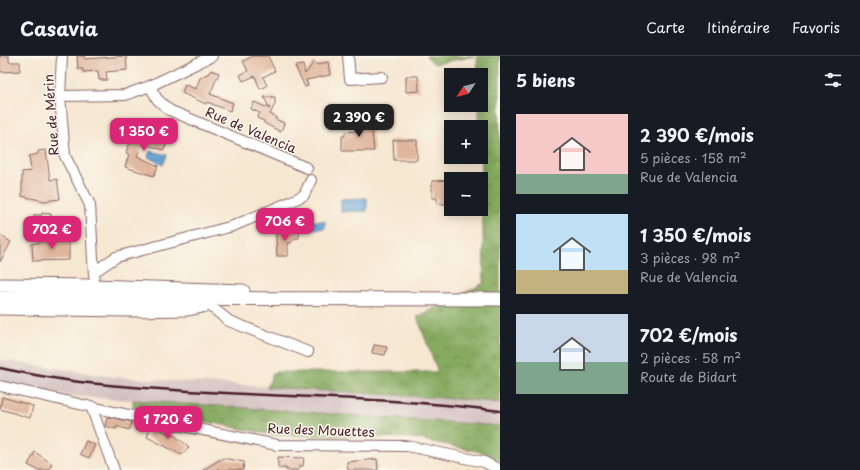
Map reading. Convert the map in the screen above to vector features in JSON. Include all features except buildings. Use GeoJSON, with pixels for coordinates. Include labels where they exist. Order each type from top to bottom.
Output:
{"type":"FeatureCollection","features":[{"type":"Feature","properties":{"kind":"main road"},"geometry":{"type":"LineString","coordinates":[[0,285],[92,286],[248,291],[342,298]]}},
{"type":"Feature","properties":{"kind":"main road"},"geometry":{"type":"LineString","coordinates":[[0,298],[500,299]]}},
{"type":"Feature","properties":{"kind":"main road"},"geometry":{"type":"LineString","coordinates":[[0,308],[135,310],[188,309],[240,299]]}},
{"type":"Feature","properties":{"kind":"street","name":"Rue de Mérin"},"geometry":{"type":"LineString","coordinates":[[62,56],[60,96],[65,156],[90,205],[94,272],[92,286]]}},
{"type":"Feature","properties":{"kind":"street"},"geometry":{"type":"LineString","coordinates":[[60,96],[112,96],[136,92],[212,56]]}},
{"type":"Feature","properties":{"kind":"street"},"geometry":{"type":"LineString","coordinates":[[348,56],[350,79],[382,77]]}},
{"type":"Feature","properties":{"kind":"street","name":"Rue de Valencia"},"geometry":{"type":"LineString","coordinates":[[150,86],[157,98],[169,110],[307,168]]}},
{"type":"Feature","properties":{"kind":"street"},"geometry":{"type":"LineString","coordinates":[[94,272],[116,257],[233,226],[290,202],[304,195],[311,180]]}},
{"type":"Feature","properties":{"kind":"street"},"geometry":{"type":"LineString","coordinates":[[208,304],[229,321],[308,352]]}},
{"type":"Feature","properties":{"kind":"street","name":"Rue des Mouettes"},"geometry":{"type":"LineString","coordinates":[[0,386],[276,445],[407,446],[484,462],[500,470]]}},
{"type":"Feature","properties":{"kind":"street"},"geometry":{"type":"LineString","coordinates":[[91,406],[114,470]]}},
{"type":"Feature","properties":{"kind":"shaded area"},"geometry":{"type":"Polygon","coordinates":[[[0,360],[114,377],[474,400],[500,403],[500,426],[70,396],[0,381],[0,360]]]}},
{"type":"Feature","properties":{"kind":"green space"},"geometry":{"type":"Polygon","coordinates":[[[426,56],[475,56],[434,64],[426,56]]]}},
{"type":"Feature","properties":{"kind":"green space"},"geometry":{"type":"Polygon","coordinates":[[[477,56],[500,56],[500,403],[474,400],[267,387],[274,372],[438,372],[417,317],[484,283],[483,216],[488,216],[488,172],[482,172],[482,164],[488,164],[488,120],[479,120],[479,112],[488,112],[488,68],[478,68],[477,56]]]}},
{"type":"Feature","properties":{"kind":"green space"},"geometry":{"type":"Polygon","coordinates":[[[133,400],[500,426],[500,461],[485,453],[414,438],[273,435],[133,407],[133,400]]]}},
{"type":"Feature","properties":{"kind":"water"},"geometry":{"type":"Polygon","coordinates":[[[150,151],[167,155],[163,165],[148,157],[150,151]]]}},
{"type":"Feature","properties":{"kind":"water"},"geometry":{"type":"Polygon","coordinates":[[[367,198],[367,211],[341,212],[341,199],[367,198]]]}},
{"type":"Feature","properties":{"kind":"water"},"geometry":{"type":"Polygon","coordinates":[[[311,221],[325,221],[325,228],[311,229],[311,221]]]}},
{"type":"Feature","properties":{"kind":"railway"},"geometry":{"type":"LineString","coordinates":[[0,368],[99,384],[199,392],[400,402],[500,411]]}}]}
